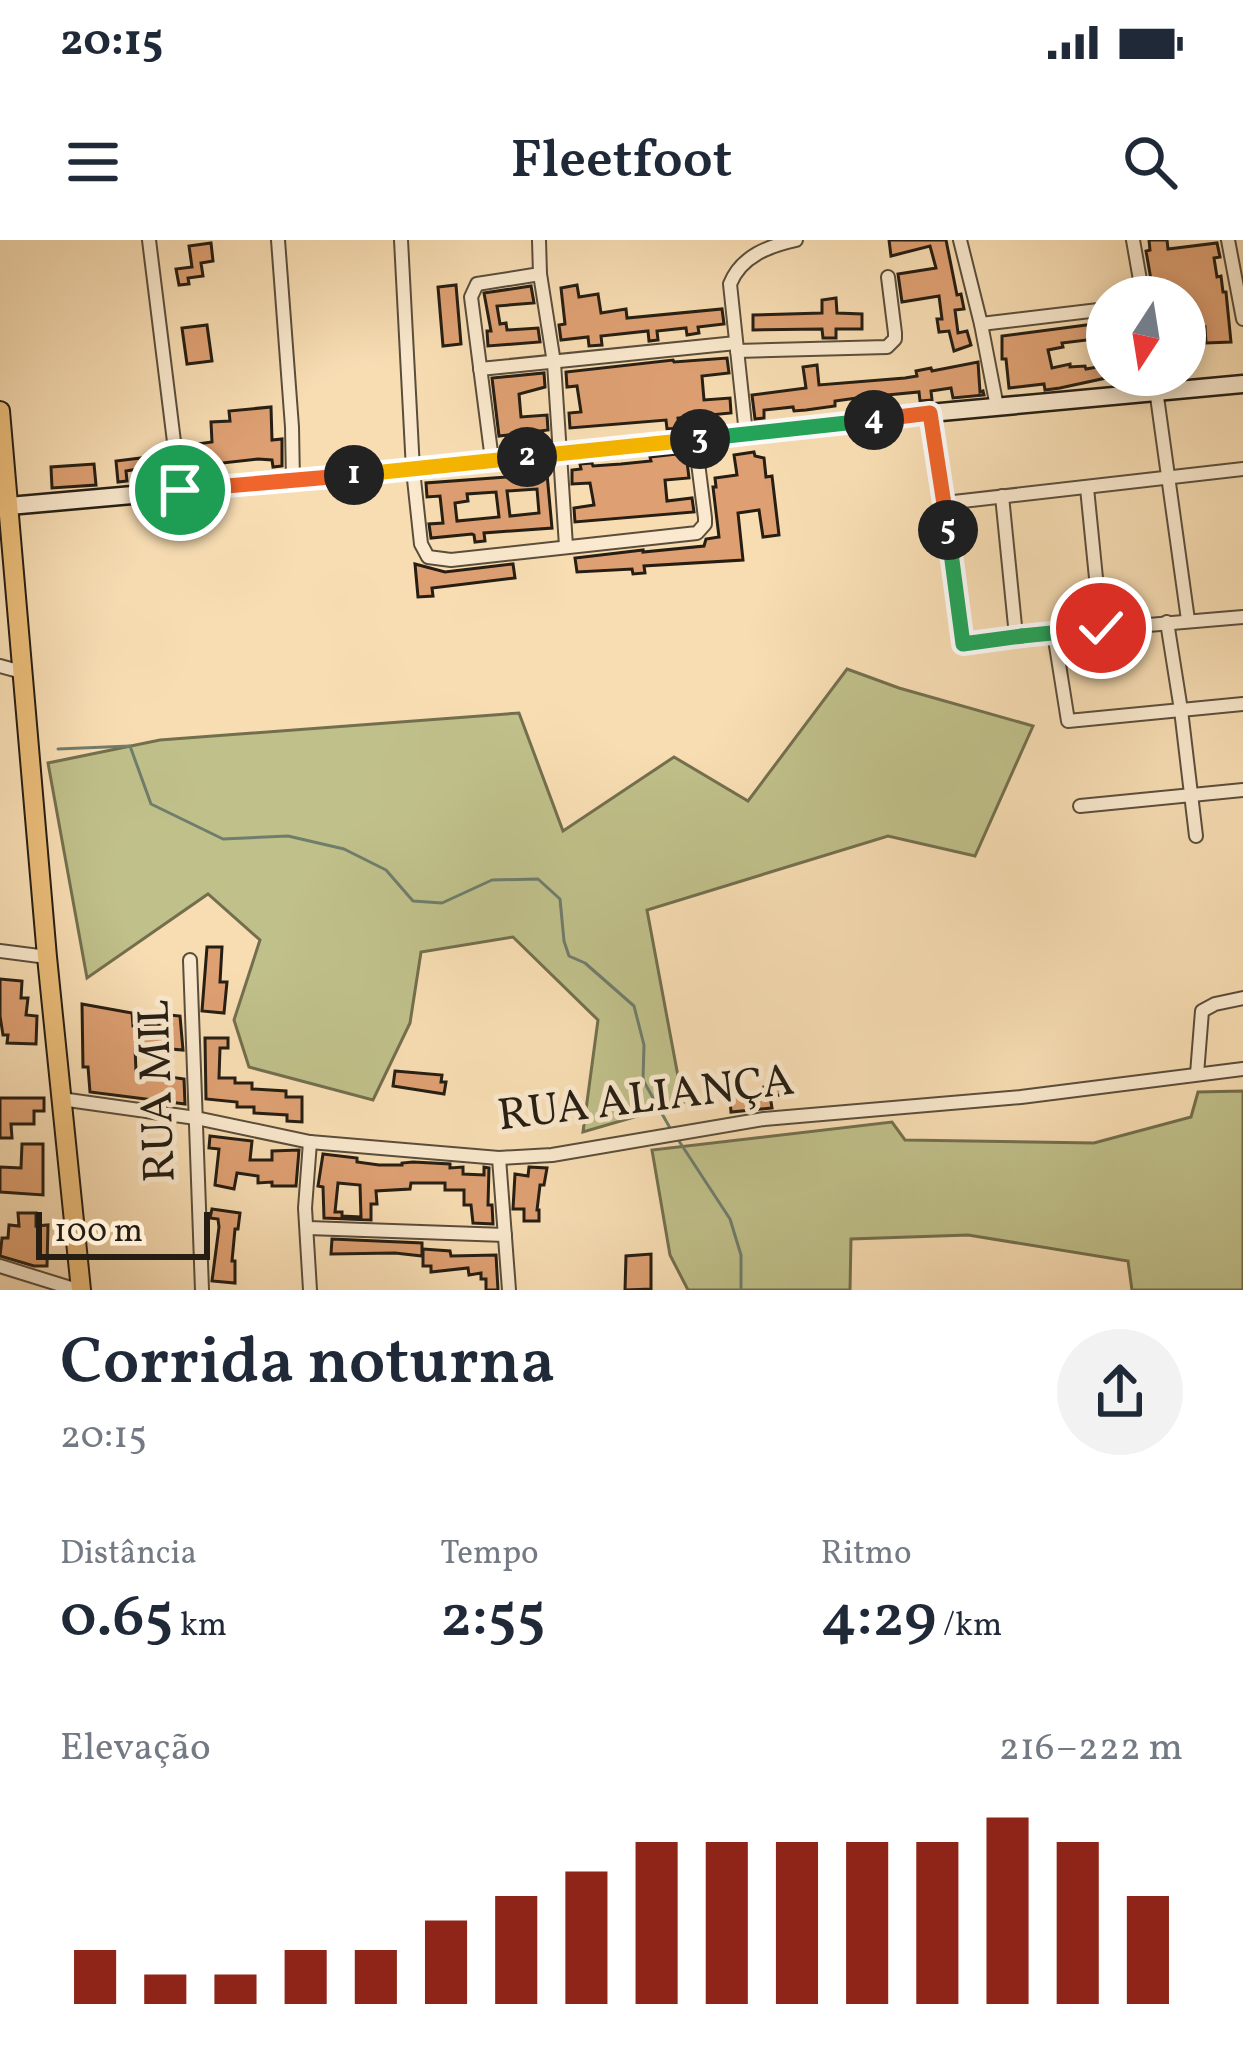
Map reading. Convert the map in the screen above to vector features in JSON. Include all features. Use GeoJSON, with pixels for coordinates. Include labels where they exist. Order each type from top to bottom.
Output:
{"type":"FeatureCollection","features":[{"type":"Feature","properties":{"kind":"main road"},"geometry":{"type":"LineString","coordinates":[[0,411],[79,1290]]}},
{"type":"Feature","properties":{"kind":"street"},"geometry":{"type":"LineString","coordinates":[[149,240],[180,490]]}},
{"type":"Feature","properties":{"kind":"street"},"geometry":{"type":"LineString","coordinates":[[278,240],[293,481]]}},
{"type":"Feature","properties":{"kind":"street"},"geometry":{"type":"LineString","coordinates":[[401,240],[413,470],[421,544],[428,557],[452,560],[697,533],[706,518],[695,440]]}},
{"type":"Feature","properties":{"kind":"street"},"geometry":{"type":"LineString","coordinates":[[539,240],[554,363],[566,546]]}},
{"type":"Feature","properties":{"kind":"street"},"geometry":{"type":"LineString","coordinates":[[746,434],[732,278],[760,251],[796,240]]}},
{"type":"Feature","properties":{"kind":"street"},"geometry":{"type":"LineString","coordinates":[[960,240],[997,407]]}},
{"type":"Feature","properties":{"kind":"street"},"geometry":{"type":"LineString","coordinates":[[1133,240],[1139,276]]}},
{"type":"Feature","properties":{"kind":"street"},"geometry":{"type":"LineString","coordinates":[[1228,240],[1243,319]]}},
{"type":"Feature","properties":{"kind":"street"},"geometry":{"type":"LineString","coordinates":[[492,460],[472,317],[473,290],[477,284],[540,274]]}},
{"type":"Feature","properties":{"kind":"street"},"geometry":{"type":"LineString","coordinates":[[481,369],[737,347],[887,347],[895,339],[888,277]]}},
{"type":"Feature","properties":{"kind":"street"},"geometry":{"type":"LineString","coordinates":[[981,325],[1086,312]]}},
{"type":"Feature","properties":{"kind":"street"},"geometry":{"type":"LineString","coordinates":[[1206,384],[1243,384]]}},
{"type":"Feature","properties":{"kind":"street"},"geometry":{"type":"LineString","coordinates":[[9,506],[413,470],[1086,394]]}},
{"type":"Feature","properties":{"kind":"street"},"geometry":{"type":"LineString","coordinates":[[1158,396],[1188,620]]}},
{"type":"Feature","properties":{"kind":"street"},"geometry":{"type":"LineString","coordinates":[[930,413],[963,644],[1243,617]]}},
{"type":"Feature","properties":{"kind":"street"},"geometry":{"type":"LineString","coordinates":[[945,503],[1243,470]]}},
{"type":"Feature","properties":{"kind":"street"},"geometry":{"type":"LineString","coordinates":[[1087,488],[1101,628]]}},
{"type":"Feature","properties":{"kind":"street"},"geometry":{"type":"LineString","coordinates":[[1002,496],[1016,636]]}},
{"type":"Feature","properties":{"kind":"street"},"geometry":{"type":"LineString","coordinates":[[1167,622],[1196,836]]}},
{"type":"Feature","properties":{"kind":"street"},"geometry":{"type":"LineString","coordinates":[[1054,633],[1068,721],[1243,704]]}},
{"type":"Feature","properties":{"kind":"street"},"geometry":{"type":"LineString","coordinates":[[0,666],[22,672]]}},
{"type":"Feature","properties":{"kind":"street"},"geometry":{"type":"LineString","coordinates":[[1080,806],[1243,790]]}},
{"type":"Feature","properties":{"kind":"street"},"geometry":{"type":"LineString","coordinates":[[0,951],[47,957]]}},
{"type":"Feature","properties":{"kind":"street","name":"RUA MIL"},"geometry":{"type":"LineString","coordinates":[[190,960],[202,1290]]}},
{"type":"Feature","properties":{"kind":"street"},"geometry":{"type":"LineString","coordinates":[[1197,1074],[1202,1011],[1243,998]]}},
{"type":"Feature","properties":{"kind":"street","name":"RUA ALIANÇA"},"geometry":{"type":"LineString","coordinates":[[61,1099],[196,1118],[310,1142],[500,1158],[552,1155],[764,1119],[1021,1097],[1243,1069]]}},
{"type":"Feature","properties":{"kind":"street"},"geometry":{"type":"LineString","coordinates":[[310,1142],[305,1208],[310,1290]]}},
{"type":"Feature","properties":{"kind":"street"},"geometry":{"type":"LineString","coordinates":[[500,1158],[509,1290]]}},
{"type":"Feature","properties":{"kind":"street"},"geometry":{"type":"LineString","coordinates":[[308,1228],[505,1235]]}},
{"type":"Feature","properties":{"kind":"street"},"geometry":{"type":"LineString","coordinates":[[0,1266],[79,1290]]}},
{"type":"Feature","properties":{"kind":"green space"},"geometry":{"type":"Polygon","coordinates":[[[847,669],[1033,726],[975,856],[888,836],[647,910],[683,1103],[583,1132],[598,1020],[513,937],[421,952],[410,1023],[373,1100],[249,1067],[234,1020],[260,940],[208,894],[87,978],[48,763],[160,740],[519,713],[563,831],[674,757],[748,801],[847,669]]]}},
{"type":"Feature","properties":{"kind":"green space"},"geometry":{"type":"Polygon","coordinates":[[[1243,1091],[1243,1290],[1132,1290],[1128,1261],[968,1235],[851,1239],[850,1290],[688,1290],[670,1255],[652,1150],[892,1122],[905,1140],[1094,1143],[1191,1117],[1198,1092],[1243,1091]]]}},
{"type":"Feature","properties":{"kind":"building"},"geometry":{"type":"Polygon","coordinates":[[[889,240],[946,240],[964,309],[955,310],[958,333],[967,331],[971,345],[954,351],[949,331],[939,332],[939,296],[902,302],[898,274],[936,268],[930,246],[891,256],[889,240]]]}},
{"type":"Feature","properties":{"kind":"building"},"geometry":{"type":"Polygon","coordinates":[[[1149,240],[1167,240],[1168,249],[1217,243],[1220,257],[1214,258],[1226,292],[1231,342],[1206,343],[1206,276],[1150,276],[1146,251],[1149,240]]]}},
{"type":"Feature","properties":{"kind":"building"},"geometry":{"type":"Polygon","coordinates":[[[211,243],[213,261],[201,263],[203,276],[179,285],[176,269],[192,267],[189,246],[211,243]]]}},
{"type":"Feature","properties":{"kind":"building"},"geometry":{"type":"Polygon","coordinates":[[[456,285],[461,344],[443,346],[438,287],[456,285]]]}},
{"type":"Feature","properties":{"kind":"building"},"geometry":{"type":"Polygon","coordinates":[[[577,285],[579,297],[598,294],[601,313],[626,309],[627,318],[722,309],[724,324],[698,327],[699,333],[687,335],[686,328],[657,331],[658,340],[649,341],[648,331],[601,336],[602,345],[589,346],[588,337],[561,340],[559,325],[565,324],[561,288],[577,285]]]}},
{"type":"Feature","properties":{"kind":"building"},"geometry":{"type":"Polygon","coordinates":[[[531,286],[534,303],[497,306],[500,324],[506,323],[507,330],[538,328],[540,342],[488,346],[487,331],[491,331],[484,293],[531,286]]]}},
{"type":"Feature","properties":{"kind":"building"},"geometry":{"type":"Polygon","coordinates":[[[836,298],[837,313],[862,314],[862,329],[836,329],[836,338],[823,338],[822,329],[753,330],[753,315],[822,313],[822,300],[836,298]]]}},
{"type":"Feature","properties":{"kind":"building"},"geometry":{"type":"Polygon","coordinates":[[[207,325],[212,361],[187,364],[182,328],[207,325]]]}},
{"type":"Feature","properties":{"kind":"building"},"geometry":{"type":"Polygon","coordinates":[[[1086,325],[1086,340],[1048,350],[1052,368],[1085,366],[1086,382],[1045,390],[1044,384],[1009,388],[1002,336],[1086,325]]]}},
{"type":"Feature","properties":{"kind":"building"},"geometry":{"type":"Polygon","coordinates":[[[727,358],[729,373],[702,376],[704,400],[730,398],[731,413],[678,418],[679,428],[667,429],[666,420],[570,428],[569,413],[581,412],[577,386],[567,387],[566,372],[727,358]]]}},
{"type":"Feature","properties":{"kind":"building"},"geometry":{"type":"Polygon","coordinates":[[[978,362],[984,395],[953,398],[951,388],[931,391],[932,400],[920,401],[919,392],[876,396],[877,406],[865,407],[864,397],[806,410],[764,410],[764,418],[755,419],[752,395],[806,388],[803,367],[817,365],[819,385],[905,378],[917,376],[916,371],[978,362]]]}},
{"type":"Feature","properties":{"kind":"building"},"geometry":{"type":"Polygon","coordinates":[[[544,373],[545,387],[519,394],[521,417],[547,415],[548,430],[499,436],[492,378],[544,373]]]}},
{"type":"Feature","properties":{"kind":"building"},"geometry":{"type":"Polygon","coordinates":[[[271,407],[272,440],[282,439],[282,466],[258,459],[222,466],[192,465],[190,445],[212,442],[211,422],[230,421],[229,411],[271,407]]]}},
{"type":"Feature","properties":{"kind":"building"},"geometry":{"type":"Polygon","coordinates":[[[754,452],[764,458],[766,477],[772,476],[779,535],[763,537],[759,510],[738,513],[743,560],[644,566],[645,573],[633,574],[632,569],[577,572],[575,558],[704,546],[706,539],[719,537],[715,478],[737,475],[734,455],[754,452]]]}},
{"type":"Feature","properties":{"kind":"building"},"geometry":{"type":"Polygon","coordinates":[[[686,453],[689,478],[665,480],[667,501],[692,498],[694,512],[575,522],[574,508],[594,505],[590,483],[572,484],[572,470],[581,469],[580,464],[651,461],[650,457],[686,453]]]}},
{"type":"Feature","properties":{"kind":"building"},"geometry":{"type":"Polygon","coordinates":[[[165,455],[168,475],[151,477],[150,467],[126,471],[127,481],[118,482],[116,461],[165,455]]]}},
{"type":"Feature","properties":{"kind":"building"},"geometry":{"type":"Polygon","coordinates":[[[94,464],[96,485],[52,488],[51,467],[94,464]]]}},
{"type":"Feature","properties":{"kind":"building"},"geometry":{"type":"Polygon","coordinates":[[[547,474],[552,528],[484,533],[485,541],[475,542],[472,534],[431,538],[429,524],[443,523],[440,496],[427,497],[426,483],[547,474]],[[537,489],[507,491],[510,516],[539,513],[537,489]],[[496,492],[467,494],[468,501],[455,503],[457,521],[499,517],[496,492]]]}},
{"type":"Feature","properties":{"kind":"building"},"geometry":{"type":"Polygon","coordinates":[[[415,564],[445,572],[513,564],[515,578],[432,588],[433,596],[418,597],[415,564]]]}},
{"type":"Feature","properties":{"kind":"building"},"geometry":{"type":"Polygon","coordinates":[[[207,947],[222,947],[220,982],[227,982],[224,1013],[202,1011],[207,947]]]}},
{"type":"Feature","properties":{"kind":"building"},"geometry":{"type":"Polygon","coordinates":[[[0,979],[22,981],[21,998],[28,998],[26,1015],[37,1016],[36,1044],[7,1043],[0,1016],[0,979]]]}},
{"type":"Feature","properties":{"kind":"building"},"geometry":{"type":"Polygon","coordinates":[[[82,1004],[132,1013],[133,1026],[159,1026],[159,1014],[180,1016],[183,1050],[135,1046],[136,1072],[184,1079],[185,1104],[90,1092],[88,1067],[83,1067],[82,1004]]]}},
{"type":"Feature","properties":{"kind":"building"},"geometry":{"type":"Polygon","coordinates":[[[205,1038],[228,1038],[228,1048],[220,1048],[219,1078],[302,1097],[302,1122],[287,1121],[287,1115],[254,1113],[254,1107],[237,1107],[237,1102],[206,1099],[205,1038]]]}},
{"type":"Feature","properties":{"kind":"building"},"geometry":{"type":"Polygon","coordinates":[[[395,1071],[442,1075],[444,1094],[393,1086],[395,1071]]]}},
{"type":"Feature","properties":{"kind":"building"},"geometry":{"type":"Polygon","coordinates":[[[791,1084],[791,1094],[770,1096],[772,1108],[731,1112],[729,1087],[743,1085],[744,1096],[765,1094],[764,1087],[791,1084]]]}},
{"type":"Feature","properties":{"kind":"building"},"geometry":{"type":"Polygon","coordinates":[[[0,1098],[44,1098],[44,1111],[34,1111],[34,1124],[11,1124],[12,1138],[0,1138],[0,1098]]]}},
{"type":"Feature","properties":{"kind":"building"},"geometry":{"type":"Polygon","coordinates":[[[210,1136],[252,1141],[250,1160],[272,1160],[272,1151],[299,1150],[296,1186],[258,1183],[258,1176],[237,1173],[234,1189],[215,1185],[219,1149],[209,1148],[210,1136]]]}},
{"type":"Feature","properties":{"kind":"building"},"geometry":{"type":"Polygon","coordinates":[[[22,1144],[43,1144],[43,1195],[0,1192],[0,1167],[21,1168],[22,1144]]]}},
{"type":"Feature","properties":{"kind":"building"},"geometry":{"type":"Polygon","coordinates":[[[323,1154],[379,1165],[450,1164],[450,1168],[463,1167],[463,1174],[484,1175],[484,1167],[489,1168],[488,1205],[492,1205],[493,1224],[473,1223],[471,1205],[464,1205],[464,1190],[445,1190],[445,1183],[411,1183],[410,1189],[376,1191],[371,1220],[324,1218],[323,1187],[318,1186],[323,1154]],[[338,1183],[335,1212],[361,1217],[360,1185],[338,1183]]]}},
{"type":"Feature","properties":{"kind":"building"},"geometry":{"type":"Polygon","coordinates":[[[529,1167],[547,1168],[544,1185],[540,1185],[539,1221],[524,1221],[524,1209],[513,1209],[515,1174],[528,1176],[529,1167]]]}},
{"type":"Feature","properties":{"kind":"building"},"geometry":{"type":"Polygon","coordinates":[[[212,1209],[240,1213],[232,1261],[235,1283],[212,1281],[219,1227],[218,1219],[210,1218],[212,1209]]]}},
{"type":"Feature","properties":{"kind":"building"},"geometry":{"type":"Polygon","coordinates":[[[18,1213],[36,1213],[36,1226],[48,1225],[47,1266],[0,1256],[9,1225],[19,1226],[18,1213]]]}},
{"type":"Feature","properties":{"kind":"building"},"geometry":{"type":"Polygon","coordinates":[[[332,1239],[422,1243],[422,1256],[331,1254],[332,1239]]]}},
{"type":"Feature","properties":{"kind":"building"},"geometry":{"type":"Polygon","coordinates":[[[423,1249],[450,1251],[451,1256],[496,1255],[498,1290],[486,1290],[486,1279],[481,1279],[481,1273],[469,1275],[468,1268],[431,1272],[431,1266],[423,1266],[423,1249]]]}},
{"type":"Feature","properties":{"kind":"building"},"geometry":{"type":"Polygon","coordinates":[[[651,1254],[651,1289],[625,1290],[626,1256],[651,1254]]]}},
{"type":"Feature","properties":{"kind":"waterway"},"geometry":{"type":"LineString","coordinates":[[58,749],[130,746],[151,804],[223,839],[288,836],[344,849],[386,870],[413,901],[442,903],[492,880],[538,879],[560,899],[569,956],[585,963],[634,1006],[644,1045],[643,1080],[670,1128]]}},
{"type":"Feature","properties":{"kind":"waterway"},"geometry":{"type":"LineString","coordinates":[[679,1141],[730,1219],[741,1255],[741,1290]]}},
{"type":"Feature","properties":{"kind":"route"},"geometry":{"type":"LineString","coordinates":[[180,490],[413,470],[930,413],[963,644],[1101,628]]}}]}
